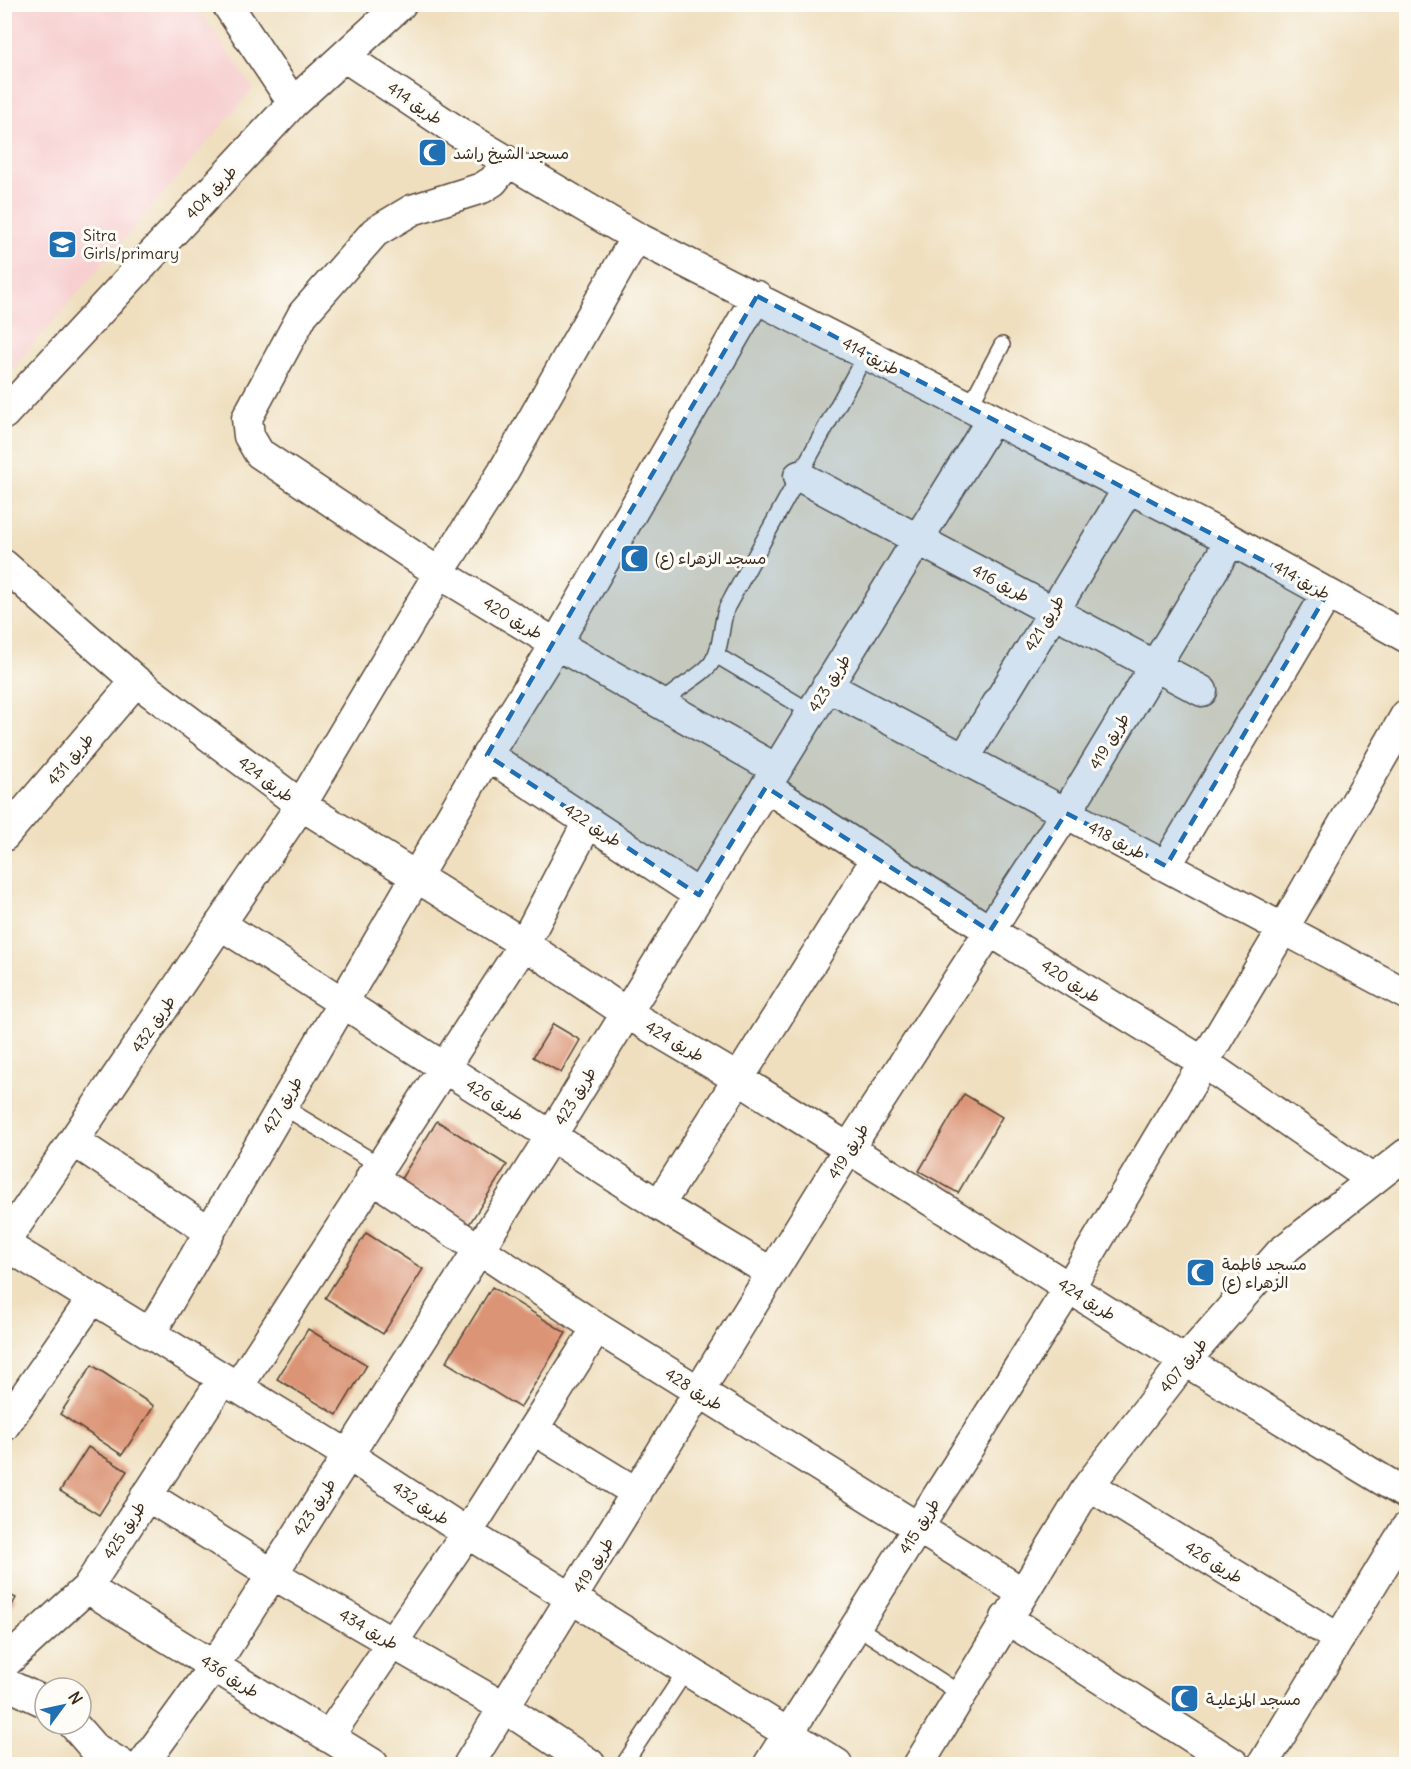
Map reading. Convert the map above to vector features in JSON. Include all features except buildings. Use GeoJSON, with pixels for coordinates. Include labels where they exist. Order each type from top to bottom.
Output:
{"type":"FeatureCollection","features":[{"type":"Feature","properties":{"kind":"street"},"geometry":{"type":"LineString","coordinates":[[227,4],[293,103]]}},
{"type":"Feature","properties":{"kind":"street","name":"طريق 404"},"geometry":{"type":"LineString","coordinates":[[4,414],[293,103],[401,4]]}},
{"type":"Feature","properties":{"kind":"street","name":"طريق 414"},"geometry":{"type":"LineString","coordinates":[[345,57],[508,162],[636,237],[756,296],[1231,540],[1407,637]]}},
{"type":"Feature","properties":{"kind":"street","name":"طريق 420"},"geometry":{"type":"LineString","coordinates":[[508,162],[493,182],[482,188],[412,210],[375,232],[310,306],[247,418],[249,436],[259,453],[439,573],[661,704],[771,778],[877,858],[990,931],[1203,1062],[1373,1180]]}},
{"type":"Feature","properties":{"kind":"street","name":"طريق 432"},"geometry":{"type":"LineString","coordinates":[[636,237],[503,472],[439,573],[301,805],[4,1244],[348,1455],[685,1672],[837,1764]]}},
{"type":"Feature","properties":{"kind":"street","name":"طريق 427"},"geometry":{"type":"LineString","coordinates":[[150,1334],[487,755],[556,644],[756,296]]}},
{"type":"Feature","properties":{"kind":"street","name":"طريق 423"},"geometry":{"type":"LineString","coordinates":[[124,1764],[214,1666],[551,1136],[625,1012],[918,539],[981,413]]}},
{"type":"Feature","properties":{"kind":"street","name":"طريق 416"},"geometry":{"type":"LineString","coordinates":[[799,476],[1202,691]]}},
{"type":"Feature","properties":{"kind":"street","name":"طريق 421"},"geometry":{"type":"LineString","coordinates":[[964,759],[1052,610],[1128,489]]}},
{"type":"Feature","properties":{"kind":"street","name":"طريق 419"},"geometry":{"type":"LineString","coordinates":[[470,1764],[849,1148],[1066,813],[1231,540]]}},
{"type":"Feature","properties":{"kind":"street","name":"طريق 424"},"geometry":{"type":"LineString","coordinates":[[4,566],[136,681],[301,805],[524,944],[625,1012],[737,1077],[1185,1361],[1407,1494]]}},
{"type":"Feature","properties":{"kind":"street"},"geometry":{"type":"LineString","coordinates":[[1166,866],[1327,594]]}},
{"type":"Feature","properties":{"kind":"street","name":"طريق 431"},"geometry":{"type":"LineString","coordinates":[[4,836],[136,681]]}},
{"type":"Feature","properties":{"kind":"street","name":"طريق 418"},"geometry":{"type":"LineString","coordinates":[[827,686],[1407,994]]}},
{"type":"Feature","properties":{"kind":"street","name":"طريق 415"},"geometry":{"type":"LineString","coordinates":[[769,1764],[1069,1288],[1283,929],[1407,715]]}},
{"type":"Feature","properties":{"kind":"street","name":"طريق 422"},"geometry":{"type":"LineString","coordinates":[[487,755],[699,895]]}},
{"type":"Feature","properties":{"kind":"street","name":"طريق 425"},"geometry":{"type":"LineString","coordinates":[[4,1664],[87,1588],[146,1495],[230,1383],[444,1068],[524,944],[588,822]]}},
{"type":"Feature","properties":{"kind":"street"},"geometry":{"type":"LineString","coordinates":[[658,1205],[877,858]]}},
{"type":"Feature","properties":{"kind":"street","name":"طريق 426"},"geometry":{"type":"LineString","coordinates":[[220,924],[658,1205],[772,1273]]}},
{"type":"Feature","properties":{"kind":"street"},"geometry":{"type":"LineString","coordinates":[[74,1141],[209,1231]]}},
{"type":"Feature","properties":{"kind":"street","name":"طريق 407"},"geometry":{"type":"LineString","coordinates":[[919,1764],[1089,1485],[1185,1361],[1281,1252],[1407,1154]]}},
{"type":"Feature","properties":{"kind":"street","name":"طريق 428"},"geometry":{"type":"LineString","coordinates":[[375,1171],[478,1249],[597,1328],[1023,1593]]}},
{"type":"Feature","properties":{"kind":"street"},"geometry":{"type":"LineString","coordinates":[[4,1426],[92,1299]]}},
{"type":"Feature","properties":{"kind":"street"},"geometry":{"type":"LineString","coordinates":[[328,1737],[467,1533],[597,1328]]}},
{"type":"Feature","properties":{"kind":"street"},"geometry":{"type":"LineString","coordinates":[[533,1429],[637,1493]]}},
{"type":"Feature","properties":{"kind":"street","name":"طريق 426"},"geometry":{"type":"LineString","coordinates":[[1089,1485],[1339,1640]]}},
{"type":"Feature","properties":{"kind":"street","name":"طريق 434"},"geometry":{"type":"LineString","coordinates":[[146,1495],[271,1574],[505,1708],[590,1764]]}},
{"type":"Feature","properties":{"kind":"street"},"geometry":{"type":"LineString","coordinates":[[1263,1764],[1407,1528]]}},
{"type":"Feature","properties":{"kind":"street","name":"طريق 436"},"geometry":{"type":"LineString","coordinates":[[87,1588],[373,1764]]}},
{"type":"Feature","properties":{"kind":"street"},"geometry":{"type":"LineString","coordinates":[[1006,1618],[1234,1764]]}},
{"type":"Feature","properties":{"kind":"street"},"geometry":{"type":"LineString","coordinates":[[4,1683],[33,1696]]}},
{"type":"Feature","properties":{"kind":"street"},"geometry":{"type":"LineString","coordinates":[[83,1736],[93,1747],[124,1764]]}},
{"type":"Feature","properties":{"kind":"lane"},"geometry":{"type":"LineString","coordinates":[[981,413],[1002,345]]}},
{"type":"Feature","properties":{"kind":"lane"},"geometry":{"type":"LineString","coordinates":[[661,704],[681,685],[705,670],[716,655],[727,607],[866,354]]}},
{"type":"Feature","properties":{"kind":"lane"},"geometry":{"type":"LineString","coordinates":[[716,655],[811,712]]}},
{"type":"Feature","properties":{"kind":"lane"},"geometry":{"type":"LineString","coordinates":[[282,1106],[375,1171]]}},
{"type":"Feature","properties":{"kind":"lane"},"geometry":{"type":"LineString","coordinates":[[856,1626],[961,1694]]}},
{"type":"Feature","properties":{"kind":"lane"},"geometry":{"type":"LineString","coordinates":[[624,1764],[685,1672]]}},
{"type":"Feature","properties":{"kind":"highlighted area"},"geometry":{"type":"Polygon","coordinates":[[[757,296],[1327,594],[1166,866],[1066,813],[990,931],[766,787],[699,895],[487,755],[757,296]]]}},
{"type":"Feature","properties":{"kind":"shaded area","name":"Sitra Girls/primary"},"geometry":{"type":"Polygon","coordinates":[[[5,4],[196,5],[253,89],[5,377],[5,4]]]}},
{"type":"Feature","properties":{"kind":"place","name":"مسجد الشيخ راشد"},"geometry":{"type":"Point","coordinates":[432,153]}},
{"type":"Feature","properties":{"kind":"place","name":"Sitra Girls/primary"},"geometry":{"type":"Point","coordinates":[62,244]}},
{"type":"Feature","properties":{"kind":"place","name":"مسجد الزهراء (ع)"},"geometry":{"type":"Point","coordinates":[634,558]}},
{"type":"Feature","properties":{"kind":"place","name":"مسجد فاطمة الزهراء (ع)"},"geometry":{"type":"Point","coordinates":[1201,1273]}},
{"type":"Feature","properties":{"kind":"place","name":"مسجد المزعليـة"},"geometry":{"type":"Point","coordinates":[1185,1699]}}]}
